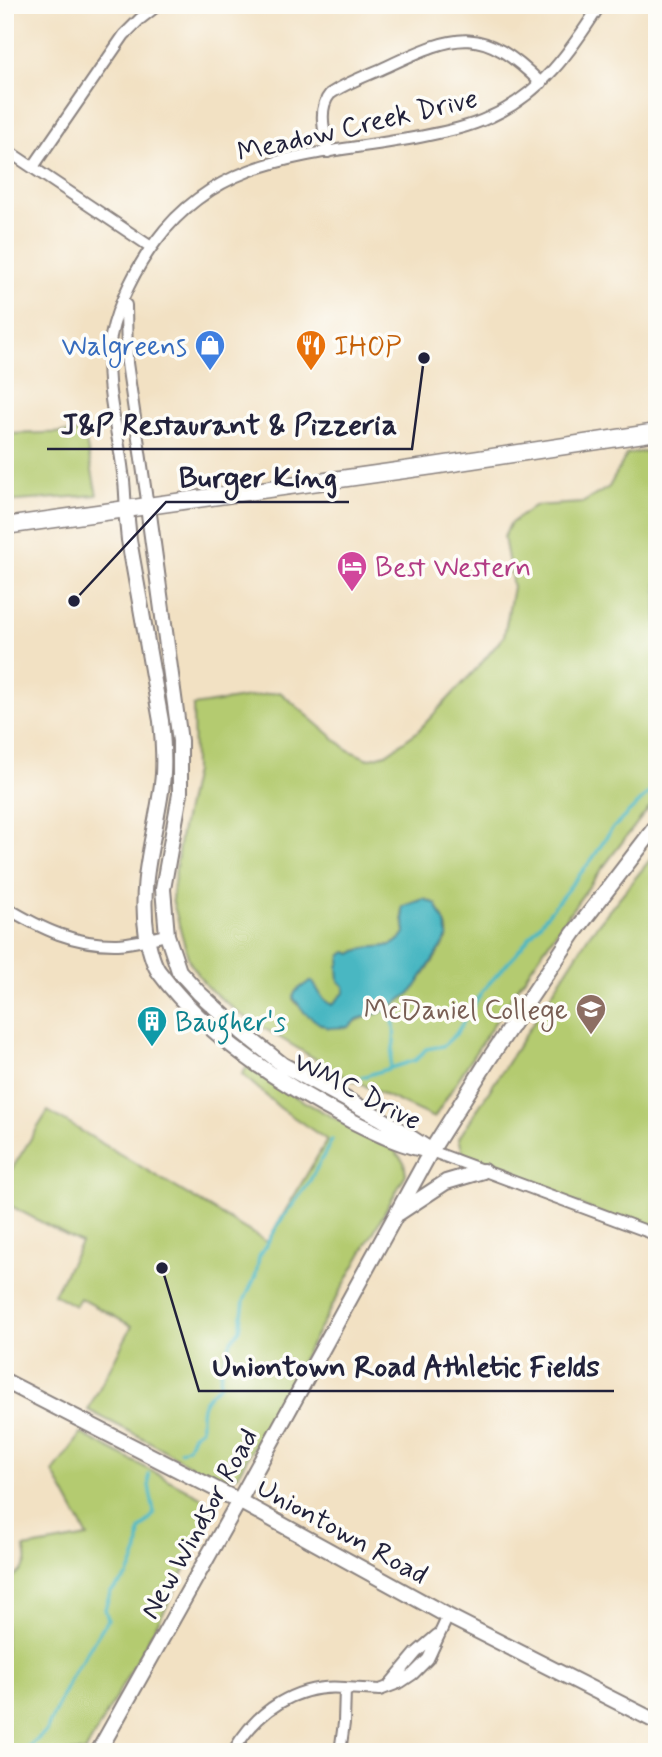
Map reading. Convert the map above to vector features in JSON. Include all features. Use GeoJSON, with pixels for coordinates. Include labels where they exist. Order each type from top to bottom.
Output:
{"type":"FeatureCollection","features":[{"type":"Feature","properties":{"kind":"highway"},"geometry":{"type":"LineString","coordinates":[[5,526],[657,432]]}},
{"type":"Feature","properties":{"kind":"main road","name":"WMC Drive"},"geometry":{"type":"LineString","coordinates":[[148,507],[180,741],[180,794],[163,889],[167,935],[180,971],[199,993],[283,1065],[382,1119],[431,1151]]}},
{"type":"Feature","properties":{"kind":"main road","name":"WMC Drive"},"geometry":{"type":"LineString","coordinates":[[126,510],[161,720],[163,748],[162,783],[146,866],[145,901],[147,938],[157,970],[209,1024],[276,1077],[380,1135],[409,1147],[431,1151]]}},
{"type":"Feature","properties":{"kind":"main road","name":"New Windsor Road"},"geometry":{"type":"LineString","coordinates":[[98,1752],[431,1151],[574,933],[657,825]]}},
{"type":"Feature","properties":{"kind":"main road"},"geometry":{"type":"LineString","coordinates":[[396,1216],[446,1182],[483,1171]]}},
{"type":"Feature","properties":{"kind":"main road","name":"Uniontown Road"},"geometry":{"type":"LineString","coordinates":[[5,1381],[239,1501],[448,1616],[657,1722]]}},
{"type":"Feature","properties":{"kind":"street"},"geometry":{"type":"LineString","coordinates":[[33,167],[124,35],[158,5]]}},
{"type":"Feature","properties":{"kind":"street","name":"Meadow Creek Drive"},"geometry":{"type":"LineString","coordinates":[[126,510],[124,473],[111,405],[108,370],[111,336],[128,288],[151,247],[183,211],[223,182],[257,166],[458,129],[500,112],[541,83],[571,50],[600,5]]}},
{"type":"Feature","properties":{"kind":"street"},"geometry":{"type":"LineString","coordinates":[[328,152],[323,111],[324,102],[330,94],[441,43],[466,40],[494,46],[514,58],[541,83]]}},
{"type":"Feature","properties":{"kind":"street"},"geometry":{"type":"LineString","coordinates":[[5,149],[151,247]]}},
{"type":"Feature","properties":{"kind":"street","name":"Meadow Creek Drive"},"geometry":{"type":"LineString","coordinates":[[128,288],[125,311],[127,362],[148,507]]}},
{"type":"Feature","properties":{"kind":"street"},"geometry":{"type":"LineString","coordinates":[[5,907],[38,927],[69,938],[119,944],[167,935]]}},
{"type":"Feature","properties":{"kind":"street"},"geometry":{"type":"LineString","coordinates":[[431,1151],[657,1236]]}},
{"type":"Feature","properties":{"kind":"street"},"geometry":{"type":"LineString","coordinates":[[233,1752],[250,1727],[286,1699],[315,1688],[372,1691],[401,1682],[432,1653],[448,1616]]}},
{"type":"Feature","properties":{"kind":"street"},"geometry":{"type":"LineString","coordinates":[[340,1752],[345,1688]]}},
{"type":"Feature","properties":{"kind":"green space"},"geometry":{"type":"Polygon","coordinates":[[[84,432],[97,495],[5,502],[5,434],[84,432]]]}},
{"type":"Feature","properties":{"kind":"green space"},"geometry":{"type":"Polygon","coordinates":[[[657,450],[657,798],[540,955],[434,1118],[346,1077],[240,1014],[207,987],[189,961],[172,899],[180,838],[194,771],[193,706],[280,692],[348,750],[368,759],[386,754],[417,732],[504,636],[513,587],[504,537],[510,524],[534,506],[582,503],[609,487],[627,454],[657,450]],[[424,899],[402,907],[405,933],[393,944],[366,948],[352,954],[346,952],[341,956],[339,981],[345,992],[332,1005],[324,1000],[312,981],[296,991],[293,999],[305,1013],[348,1027],[397,1003],[422,978],[447,939],[448,932],[436,904],[424,899]]]}},
{"type":"Feature","properties":{"kind":"green space","name":"McDaniel College"},"geometry":{"type":"Polygon","coordinates":[[[657,851],[657,1235],[472,1163],[463,1153],[459,1138],[590,934],[657,851]]]}},
{"type":"Feature","properties":{"kind":"green space"},"geometry":{"type":"Polygon","coordinates":[[[248,1066],[275,1086],[394,1150],[404,1162],[406,1174],[237,1476],[223,1479],[200,1471],[88,1410],[132,1326],[80,1298],[75,1306],[54,1294],[81,1243],[5,1203],[5,1180],[48,1111],[267,1242],[327,1140],[280,1108],[242,1074],[248,1066]]]}},
{"type":"Feature","properties":{"kind":"green space"},"geometry":{"type":"Polygon","coordinates":[[[80,1433],[201,1497],[212,1515],[167,1606],[85,1752],[5,1752],[5,1582],[23,1569],[26,1560],[24,1548],[88,1537],[53,1472],[80,1433]]]}},
{"type":"Feature","properties":{"kind":"water"},"geometry":{"type":"Polygon","coordinates":[[[424,899],[436,904],[448,936],[413,991],[386,1010],[358,1019],[348,1027],[329,1028],[305,1013],[293,997],[296,991],[312,981],[324,1000],[332,1005],[345,992],[339,981],[338,966],[341,956],[346,952],[352,954],[366,948],[387,946],[399,940],[405,933],[402,907],[424,899]]]}},
{"type":"Feature","properties":{"kind":"waterway"},"geometry":{"type":"LineString","coordinates":[[362,1077],[416,1060],[426,1049],[443,1046],[456,1034],[483,990],[515,955],[593,858],[611,830],[657,785]]}},
{"type":"Feature","properties":{"kind":"waterway"},"geometry":{"type":"LineString","coordinates":[[390,1067],[394,1038],[393,1020]]}},
{"type":"Feature","properties":{"kind":"waterway"},"geometry":{"type":"LineString","coordinates":[[180,1451],[188,1447],[193,1435],[201,1429],[203,1404],[220,1385],[221,1370],[231,1341],[240,1329],[244,1301],[256,1275],[259,1257],[281,1220],[307,1186],[332,1140]]}},
{"type":"Feature","properties":{"kind":"waterway"},"geometry":{"type":"LineString","coordinates":[[24,1752],[46,1731],[71,1677],[108,1619],[105,1609],[110,1593],[128,1576],[138,1551],[140,1530],[154,1514],[149,1475]]}},
{"type":"Feature","properties":{"kind":"place","name":"J&P Restaurant & Pizzeria"},"geometry":{"type":"Point","coordinates":[424,358]}},
{"type":"Feature","properties":{"kind":"place","name":"Walgreens"},"geometry":{"type":"Point","coordinates":[210,372]}},
{"type":"Feature","properties":{"kind":"place","name":"IHOP"},"geometry":{"type":"Point","coordinates":[311,372]}},
{"type":"Feature","properties":{"kind":"place","name":"Best Western"},"geometry":{"type":"Point","coordinates":[352,593]}},
{"type":"Feature","properties":{"kind":"place","name":"Burger King"},"geometry":{"type":"Point","coordinates":[74,601]}},
{"type":"Feature","properties":{"kind":"place","name":"McDaniel College"},"geometry":{"type":"Point","coordinates":[591,1036]}},
{"type":"Feature","properties":{"kind":"place","name":"Baugher's"},"geometry":{"type":"Point","coordinates":[152,1048]}},
{"type":"Feature","properties":{"kind":"place","name":"Uniontown Road Athletic Fields"},"geometry":{"type":"Point","coordinates":[162,1268]}}]}
